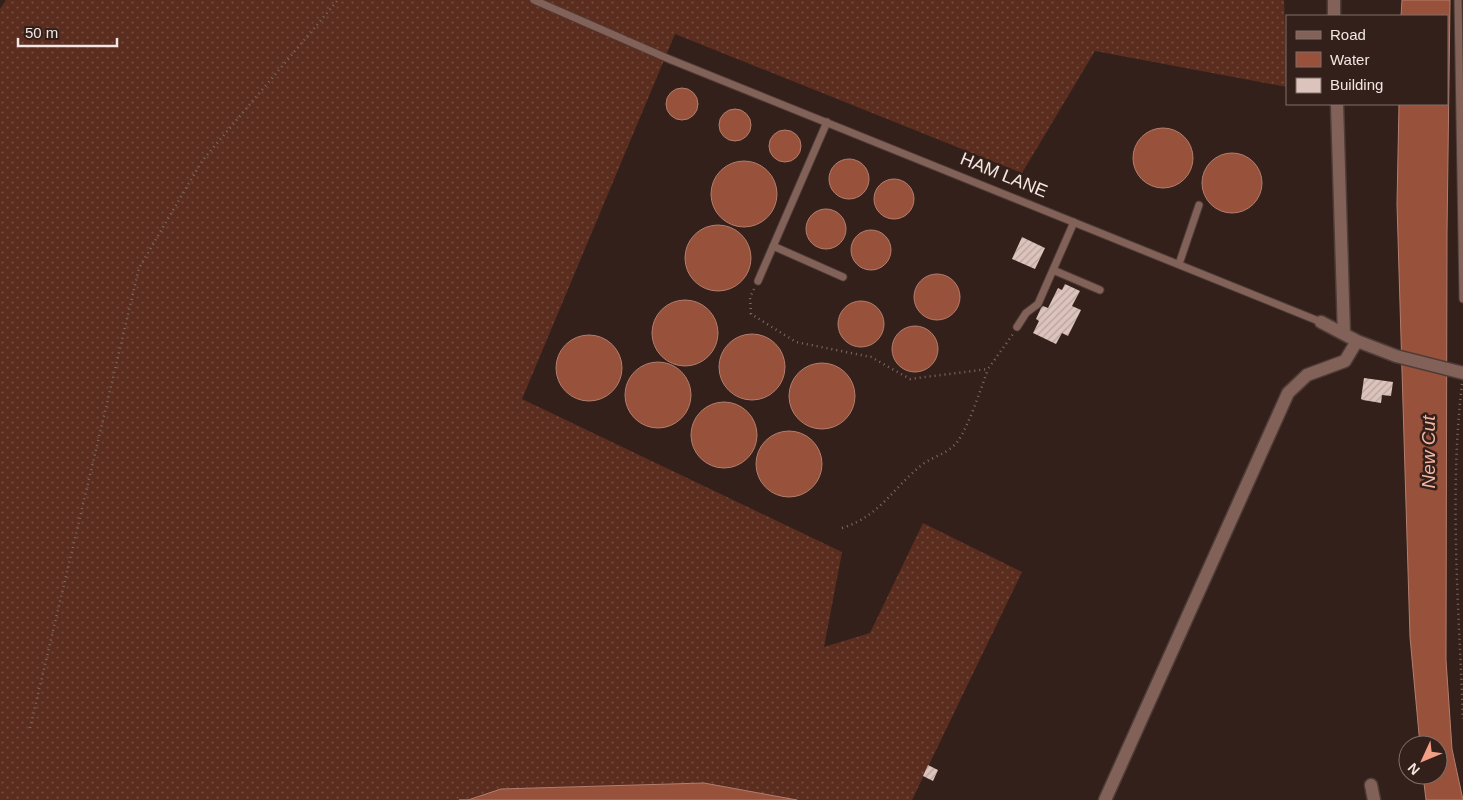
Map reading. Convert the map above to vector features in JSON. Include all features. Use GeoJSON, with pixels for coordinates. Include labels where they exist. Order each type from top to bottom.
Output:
{"type":"FeatureCollection","features":[{"type":"Feature","properties":{"kind":"street"},"geometry":{"type":"LineString","coordinates":[[1334,0],[1334,15]]}},
{"type":"Feature","properties":{"kind":"street"},"geometry":{"type":"LineString","coordinates":[[1337,105],[1344,334]]}},
{"type":"Feature","properties":{"kind":"street","name":"HAM LANE"},"geometry":{"type":"LineString","coordinates":[[1321,322],[1357,341],[1396,356],[1461,374]]}},
{"type":"Feature","properties":{"kind":"street"},"geometry":{"type":"LineString","coordinates":[[1105,800],[1288,393],[1307,375],[1345,360],[1357,341]]}},
{"type":"Feature","properties":{"kind":"street"},"geometry":{"type":"LineString","coordinates":[[1371,785],[1374,800]]}},
{"type":"Feature","properties":{"kind":"lane","name":"HAM LANE"},"geometry":{"type":"LineString","coordinates":[[534,0],[669,59],[1321,322]]}},
{"type":"Feature","properties":{"kind":"lane"},"geometry":{"type":"LineString","coordinates":[[1458,0],[1463,299]]}},
{"type":"Feature","properties":{"kind":"lane"},"geometry":{"type":"LineString","coordinates":[[758,281],[828,122]]}},
{"type":"Feature","properties":{"kind":"lane"},"geometry":{"type":"LineString","coordinates":[[1179,264],[1199,205]]}},
{"type":"Feature","properties":{"kind":"lane"},"geometry":{"type":"LineString","coordinates":[[1017,327],[1026,313],[1038,304],[1074,222]]}},
{"type":"Feature","properties":{"kind":"lane"},"geometry":{"type":"LineString","coordinates":[[773,246],[843,277]]}},
{"type":"Feature","properties":{"kind":"lane"},"geometry":{"type":"LineString","coordinates":[[1053,270],[1100,290]]}},
{"type":"Feature","properties":{"kind":"path"},"geometry":{"type":"LineString","coordinates":[[30,728],[139,268],[202,161],[338,0]]}},
{"type":"Feature","properties":{"kind":"path"},"geometry":{"type":"LineString","coordinates":[[758,281],[750,297],[751,314],[796,342],[872,357],[910,379],[988,369]]}},
{"type":"Feature","properties":{"kind":"path"},"geometry":{"type":"LineString","coordinates":[[842,528],[856,524],[887,501],[924,463],[944,454],[958,440],[988,369],[1008,345],[1017,327]]}},
{"type":"Feature","properties":{"kind":"path"},"geometry":{"type":"LineString","coordinates":[[1461,374],[1457,432],[1456,507],[1463,719]]}},
{"type":"Feature","properties":{"kind":"shaded area"},"geometry":{"type":"Polygon","coordinates":[[[6,0],[1284,0],[1286,87],[1095,51],[1022,173],[675,34],[522,399],[842,552],[824,647],[870,633],[923,523],[1022,572],[912,800],[797,800],[704,783],[501,789],[468,800],[0,800],[0,9],[6,0]]]}},
{"type":"Feature","properties":{"kind":"water","name":"New Cut"},"geometry":{"type":"Polygon","coordinates":[[[1402,0],[1450,0],[1447,233],[1446,660],[1452,749],[1463,800],[1426,800],[1424,785],[1448,785],[1448,735],[1419,735],[1410,637],[1397,204],[1399,105],[1448,105],[1448,15],[1401,15],[1402,0]]]}},
{"type":"Feature","properties":{"kind":"water"},"geometry":{"type":"Polygon","coordinates":[[[682,88],[694,92],[698,104],[694,116],[682,120],[670,116],[666,104],[670,92],[682,88]]]}},
{"type":"Feature","properties":{"kind":"water"},"geometry":{"type":"Polygon","coordinates":[[[735,109],[747,113],[751,125],[747,137],[735,141],[723,137],[719,125],[723,113],[735,109]]]}},
{"type":"Feature","properties":{"kind":"water"},"geometry":{"type":"Polygon","coordinates":[[[1163,128],[1180,133],[1188,141],[1193,158],[1188,175],[1180,183],[1163,188],[1146,183],[1138,175],[1133,158],[1138,141],[1146,133],[1163,128]]]}},
{"type":"Feature","properties":{"kind":"water"},"geometry":{"type":"Polygon","coordinates":[[[785,130],[797,134],[801,146],[797,158],[785,162],[773,158],[769,146],[773,134],[785,130]]]}},
{"type":"Feature","properties":{"kind":"water"},"geometry":{"type":"Polygon","coordinates":[[[1232,153],[1249,158],[1257,166],[1262,183],[1257,200],[1249,208],[1232,213],[1215,208],[1207,200],[1202,183],[1207,166],[1215,158],[1232,153]]]}},
{"type":"Feature","properties":{"kind":"water"},"geometry":{"type":"Polygon","coordinates":[[[853,159],[860,162],[866,168],[869,179],[868,187],[860,196],[853,199],[845,199],[838,196],[830,187],[829,175],[832,168],[841,160],[853,159]]]}},
{"type":"Feature","properties":{"kind":"water"},"geometry":{"type":"Polygon","coordinates":[[[744,161],[757,164],[767,171],[774,181],[777,194],[774,207],[767,217],[757,224],[744,227],[731,224],[721,217],[714,207],[711,194],[714,181],[721,171],[731,164],[744,161]]]}},
{"type":"Feature","properties":{"kind":"water"},"geometry":{"type":"Polygon","coordinates":[[[898,179],[905,182],[911,188],[914,199],[913,207],[905,216],[898,219],[890,219],[883,216],[875,207],[874,195],[877,188],[886,180],[898,179]]]}},
{"type":"Feature","properties":{"kind":"water"},"geometry":{"type":"Polygon","coordinates":[[[830,209],[837,212],[843,218],[846,229],[845,237],[837,246],[830,249],[822,249],[815,246],[807,237],[806,225],[809,218],[818,210],[830,209]]]}},
{"type":"Feature","properties":{"kind":"water"},"geometry":{"type":"Polygon","coordinates":[[[718,225],[731,228],[741,235],[748,245],[751,258],[748,271],[741,281],[731,288],[718,291],[705,288],[695,281],[688,271],[685,258],[688,245],[695,235],[705,228],[718,225]]]}},
{"type":"Feature","properties":{"kind":"water"},"geometry":{"type":"Polygon","coordinates":[[[875,230],[882,233],[888,239],[891,250],[890,258],[882,267],[875,270],[867,270],[860,267],[852,258],[851,246],[854,239],[863,231],[875,230]]]}},
{"type":"Feature","properties":{"kind":"water"},"geometry":{"type":"Polygon","coordinates":[[[932,274],[942,274],[956,284],[960,297],[956,310],[950,316],[942,320],[932,320],[918,310],[914,302],[914,292],[924,278],[932,274]]]}},
{"type":"Feature","properties":{"kind":"water"},"geometry":{"type":"Polygon","coordinates":[[[685,300],[698,303],[708,310],[715,320],[718,333],[715,346],[708,356],[698,363],[685,366],[672,363],[662,356],[655,346],[652,333],[655,320],[662,310],[672,303],[685,300]]]}},
{"type":"Feature","properties":{"kind":"water"},"geometry":{"type":"Polygon","coordinates":[[[856,301],[866,301],[880,311],[884,324],[880,337],[874,343],[866,347],[856,347],[842,337],[838,329],[838,319],[848,305],[856,301]]]}},
{"type":"Feature","properties":{"kind":"water"},"geometry":{"type":"Polygon","coordinates":[[[910,326],[920,326],[934,336],[938,349],[934,362],[928,368],[920,372],[910,372],[896,362],[892,354],[892,344],[902,330],[910,326]]]}},
{"type":"Feature","properties":{"kind":"water"},"geometry":{"type":"Polygon","coordinates":[[[752,334],[765,337],[775,344],[782,354],[785,367],[782,380],[775,390],[765,397],[752,400],[739,397],[729,390],[722,380],[719,367],[722,354],[729,344],[739,337],[752,334]]]}},
{"type":"Feature","properties":{"kind":"water"},"geometry":{"type":"Polygon","coordinates":[[[589,335],[602,338],[612,345],[619,355],[622,368],[619,381],[612,391],[602,398],[589,401],[576,398],[566,391],[559,381],[556,368],[559,355],[566,345],[576,338],[589,335]]]}},
{"type":"Feature","properties":{"kind":"water"},"geometry":{"type":"Polygon","coordinates":[[[658,362],[671,365],[681,372],[688,382],[691,395],[688,408],[681,418],[671,425],[658,428],[645,425],[635,418],[628,408],[625,395],[628,382],[635,372],[645,365],[658,362]]]}},
{"type":"Feature","properties":{"kind":"water"},"geometry":{"type":"Polygon","coordinates":[[[822,363],[835,366],[845,373],[852,383],[855,396],[852,409],[845,419],[835,426],[822,429],[809,426],[799,419],[792,409],[789,396],[792,383],[799,373],[809,366],[822,363]]]}},
{"type":"Feature","properties":{"kind":"water"},"geometry":{"type":"Polygon","coordinates":[[[724,402],[737,405],[747,412],[754,422],[757,435],[754,448],[747,458],[737,465],[724,468],[711,465],[701,458],[694,448],[691,435],[694,422],[701,412],[711,405],[724,402]]]}},
{"type":"Feature","properties":{"kind":"water"},"geometry":{"type":"Polygon","coordinates":[[[789,431],[802,434],[812,441],[819,451],[822,464],[819,477],[812,487],[802,494],[789,497],[776,494],[766,487],[759,477],[756,464],[759,451],[766,441],[776,434],[789,431]]]}},
{"type":"Feature","properties":{"kind":"water"},"geometry":{"type":"Polygon","coordinates":[[[704,783],[797,800],[468,800],[501,789],[704,783]]]}},
{"type":"Feature","properties":{"kind":"building"},"geometry":{"type":"Polygon","coordinates":[[[1022,237],[1045,248],[1035,269],[1012,259],[1022,237]]]}},
{"type":"Feature","properties":{"kind":"building"},"geometry":{"type":"Polygon","coordinates":[[[1065,284],[1080,291],[1072,306],[1081,310],[1068,336],[1062,333],[1056,344],[1033,333],[1039,321],[1036,319],[1041,308],[1043,306],[1048,308],[1058,288],[1062,290],[1065,284]]]}},
{"type":"Feature","properties":{"kind":"building"},"geometry":{"type":"Polygon","coordinates":[[[1364,378],[1393,382],[1391,396],[1382,395],[1381,403],[1361,399],[1364,378]]]}},
{"type":"Feature","properties":{"kind":"building"},"geometry":{"type":"Polygon","coordinates":[[[928,765],[938,770],[933,781],[923,776],[928,765]]]}}]}
